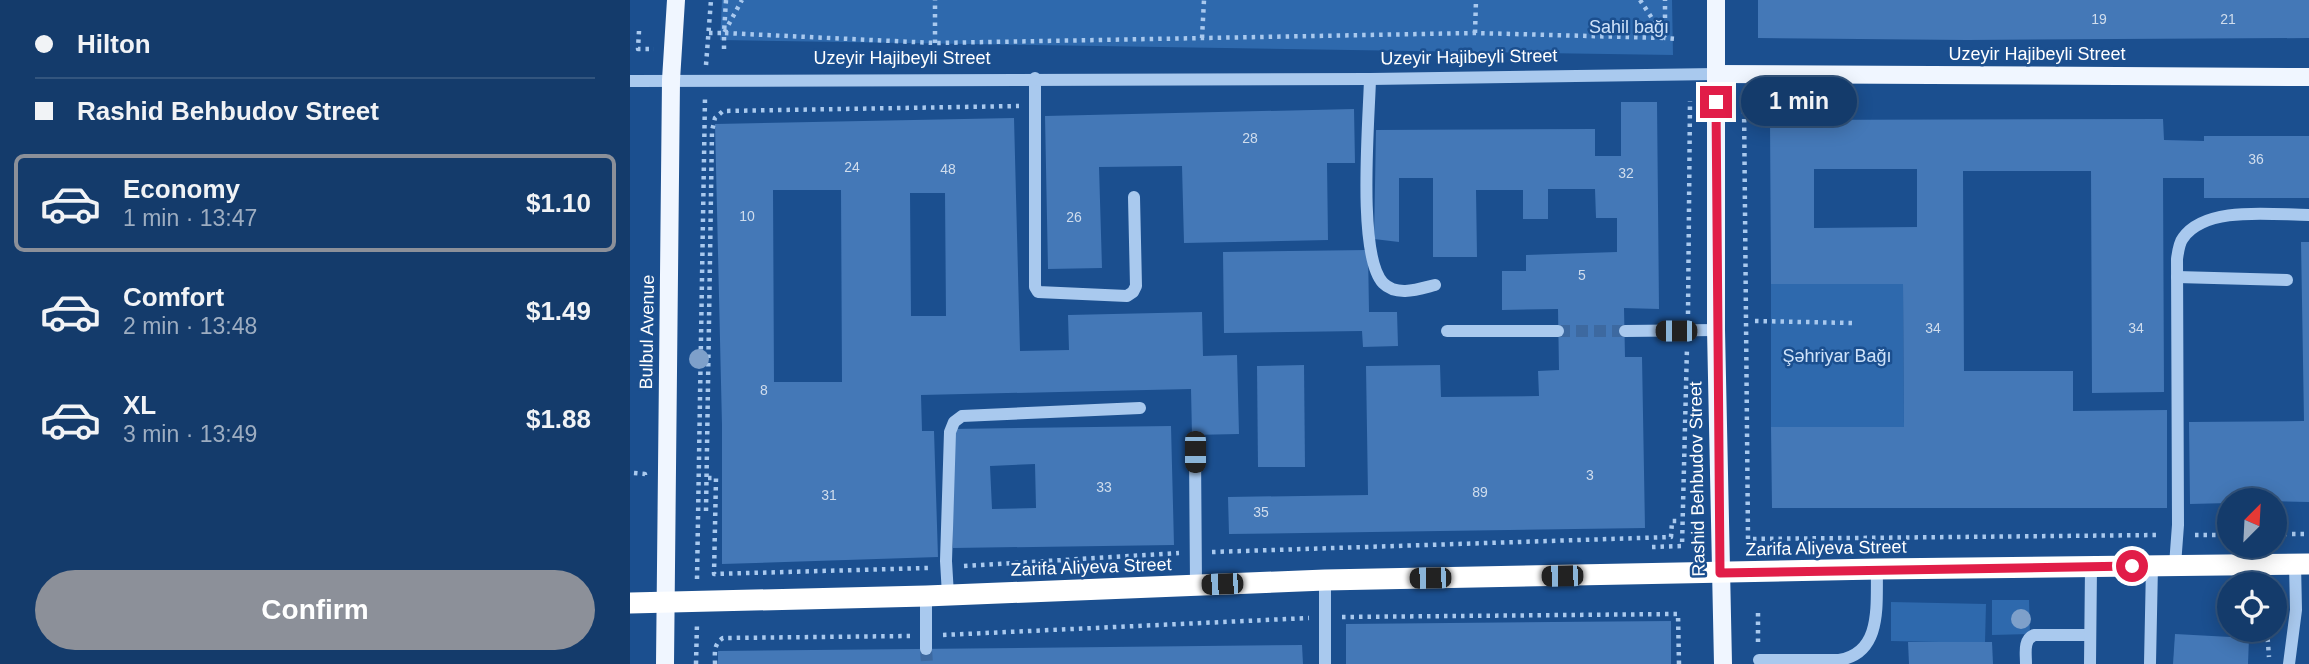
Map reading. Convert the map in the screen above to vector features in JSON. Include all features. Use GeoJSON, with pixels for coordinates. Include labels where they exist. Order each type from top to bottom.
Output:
{"type":"FeatureCollection","features":[{"type":"Feature","properties":{"kind":"highway","name":"Zarifa Aliyeva Street"},"geometry":{"type":"LineString","coordinates":[[630,603],[948,596],[1325,580],[2302,564]]}},
{"type":"Feature","properties":{"kind":"main road","name":"Bulbul Avenue"},"geometry":{"type":"LineString","coordinates":[[665,664],[671,80],[676,0]]}},
{"type":"Feature","properties":{"kind":"main road","name":"Rashid Behbudov Street"},"geometry":{"type":"LineString","coordinates":[[1716,0],[1716,330],[1723,664]]}},
{"type":"Feature","properties":{"kind":"main road","name":"Uzeyir Hajibeyli Street"},"geometry":{"type":"LineString","coordinates":[[1716,74],[2309,77]]}},
{"type":"Feature","properties":{"kind":"street","name":"Uzeyir Hajibeyli Street"},"geometry":{"type":"LineString","coordinates":[[630,81],[1370,79],[1716,74]]}},
{"type":"Feature","properties":{"kind":"street"},"geometry":{"type":"LineString","coordinates":[[1035,78],[1035,287],[1038,292],[1126,296],[1132,292],[1136,286],[1134,197]]}},
{"type":"Feature","properties":{"kind":"street"},"geometry":{"type":"LineString","coordinates":[[1370,79],[1368,226],[1373,264],[1383,282],[1392,289],[1414,291],[1435,285]]}},
{"type":"Feature","properties":{"kind":"street"},"geometry":{"type":"LineString","coordinates":[[2175,565],[2177,277],[2180,240],[2193,226],[2217,216],[2309,215]]}},
{"type":"Feature","properties":{"kind":"street"},"geometry":{"type":"LineString","coordinates":[[2177,277],[2287,280]]}},
{"type":"Feature","properties":{"kind":"street"},"geometry":{"type":"LineString","coordinates":[[1625,331],[1716,330]]}},
{"type":"Feature","properties":{"kind":"street"},"geometry":{"type":"LineString","coordinates":[[1447,331],[1558,331]]}},
{"type":"Feature","properties":{"kind":"street"},"geometry":{"type":"LineString","coordinates":[[948,596],[950,432],[954,422],[962,416],[1140,408]]}},
{"type":"Feature","properties":{"kind":"street"},"geometry":{"type":"LineString","coordinates":[[1195,452],[1196,585]]}},
{"type":"Feature","properties":{"kind":"street"},"geometry":{"type":"LineString","coordinates":[[2289,664],[2302,564]]}},
{"type":"Feature","properties":{"kind":"street"},"geometry":{"type":"LineString","coordinates":[[2150,663],[2152,566]]}},
{"type":"Feature","properties":{"kind":"street"},"geometry":{"type":"LineString","coordinates":[[2091,567],[2091,664]]}},
{"type":"Feature","properties":{"kind":"street"},"geometry":{"type":"LineString","coordinates":[[1759,660],[1839,660],[1852,658],[1862,652],[1874,628],[1877,569]]}},
{"type":"Feature","properties":{"kind":"street"},"geometry":{"type":"LineString","coordinates":[[1325,580],[1325,664]]}},
{"type":"Feature","properties":{"kind":"street"},"geometry":{"type":"LineString","coordinates":[[926,596],[926,642]]}},
{"type":"Feature","properties":{"kind":"street"},"geometry":{"type":"LineString","coordinates":[[2026,664],[2026,644],[2030,636],[2090,635]]}},
{"type":"Feature","properties":{"kind":"path"},"geometry":{"type":"LineString","coordinates":[[707,48],[711,0]]}},
{"type":"Feature","properties":{"kind":"path"},"geometry":{"type":"LineString","coordinates":[[724,49],[726,0]]}},
{"type":"Feature","properties":{"kind":"path"},"geometry":{"type":"LineString","coordinates":[[724,33],[742,0]]}},
{"type":"Feature","properties":{"kind":"path"},"geometry":{"type":"LineString","coordinates":[[935,43],[936,0]]}},
{"type":"Feature","properties":{"kind":"path"},"geometry":{"type":"LineString","coordinates":[[1202,38],[1204,0]]}},
{"type":"Feature","properties":{"kind":"path"},"geometry":{"type":"LineString","coordinates":[[1475,33],[1476,0]]}},
{"type":"Feature","properties":{"kind":"path"},"geometry":{"type":"LineString","coordinates":[[1640,0],[1665,38]]}},
{"type":"Feature","properties":{"kind":"path"},"geometry":{"type":"LineString","coordinates":[[1665,0],[1665,38]]}},
{"type":"Feature","properties":{"kind":"path"},"geometry":{"type":"LineString","coordinates":[[638,48],[639,31]]}},
{"type":"Feature","properties":{"kind":"path"},"geometry":{"type":"LineString","coordinates":[[709,33],[935,43],[1475,33],[1676,39]]}},
{"type":"Feature","properties":{"kind":"path"},"geometry":{"type":"LineString","coordinates":[[1640,548],[1682,546],[1688,330],[1690,101]]}},
{"type":"Feature","properties":{"kind":"path"},"geometry":{"type":"LineString","coordinates":[[1744,102],[1748,539],[2217,535]]}},
{"type":"Feature","properties":{"kind":"path"},"geometry":{"type":"LineString","coordinates":[[706,511],[712,131],[715,118],[723,111],[1035,106]]}},
{"type":"Feature","properties":{"kind":"path"},"geometry":{"type":"LineString","coordinates":[[696,566],[704,113]]}},
{"type":"Feature","properties":{"kind":"path"},"geometry":{"type":"LineString","coordinates":[[1755,321],[1852,323]]}},
{"type":"Feature","properties":{"kind":"path"},"geometry":{"type":"LineString","coordinates":[[634,473],[645,474]]}},
{"type":"Feature","properties":{"kind":"path"},"geometry":{"type":"LineString","coordinates":[[708,478],[716,478],[714,574],[947,567],[1196,552],[1671,537],[1672,521],[1681,521]]}},
{"type":"Feature","properties":{"kind":"path"},"geometry":{"type":"LineString","coordinates":[[2287,534],[2309,534]]}},
{"type":"Feature","properties":{"kind":"path"},"geometry":{"type":"LineString","coordinates":[[1343,547],[1347,554]]}},
{"type":"Feature","properties":{"kind":"path"},"geometry":{"type":"LineString","coordinates":[[1758,612],[1759,660]]}},
{"type":"Feature","properties":{"kind":"path"},"geometry":{"type":"LineString","coordinates":[[715,664],[715,647],[723,638],[926,642],[1324,617],[1678,614],[1679,664]]}},
{"type":"Feature","properties":{"kind":"path"},"geometry":{"type":"LineString","coordinates":[[696,664],[697,638]]}},
{"type":"Feature","properties":{"kind":"path"},"geometry":{"type":"LineString","coordinates":[[2268,642],[2269,664]]}},
{"type":"Feature","properties":{"kind":"green space","name":"Sahil bağı"},"geometry":{"type":"Polygon","coordinates":[[[722,0],[1672,0],[1673,55],[720,40],[722,0]]]}},
{"type":"Feature","properties":{"kind":"green space","name":"Şəhriyar Bağı"},"geometry":{"type":"Polygon","coordinates":[[[1771,284],[1903,284],[1904,427],[1771,427],[1771,284]]]}},
{"type":"Feature","properties":{"kind":"green space"},"geometry":{"type":"Polygon","coordinates":[[[1992,600],[2029,600],[2030,634],[1992,635],[1992,600]]]}},
{"type":"Feature","properties":{"kind":"green space"},"geometry":{"type":"Polygon","coordinates":[[[1891,602],[1986,604],[1985,643],[1891,641],[1891,602]]]}},
{"type":"Feature","properties":{"kind":"building"},"geometry":{"type":"Polygon","coordinates":[[[1758,0],[2309,0],[2309,38],[1758,38],[1758,0]]]}},
{"type":"Feature","properties":{"kind":"building"},"geometry":{"type":"Polygon","coordinates":[[[1621,102],[1657,102],[1659,309],[1624,308],[1625,357],[1642,357],[1645,528],[1229,534],[1228,497],[1368,495],[1366,366],[1440,365],[1441,397],[1539,396],[1538,371],[1559,370],[1558,309],[1502,310],[1502,271],[1526,271],[1526,255],[1617,252],[1617,218],[1596,218],[1595,189],[1548,189],[1548,219],[1523,219],[1523,190],[1476,190],[1477,257],[1433,257],[1433,178],[1399,178],[1399,242],[1374,239],[1376,130],[1595,129],[1595,156],[1621,156],[1621,102]]]}},
{"type":"Feature","properties":{"kind":"building"},"geometry":{"type":"Polygon","coordinates":[[[1354,109],[1355,163],[1327,163],[1328,240],[1184,243],[1182,166],[1099,167],[1102,268],[1048,269],[1045,116],[1354,109]]]}},
{"type":"Feature","properties":{"kind":"building"},"geometry":{"type":"Polygon","coordinates":[[[1014,118],[1020,351],[1069,350],[1068,315],[1202,312],[1203,356],[1237,355],[1239,434],[1192,435],[1191,389],[921,395],[922,431],[934,431],[938,557],[722,564],[722,425],[715,124],[1014,118]],[[773,190],[774,382],[842,382],[841,190],[773,190]],[[910,193],[911,316],[946,316],[945,193],[910,193]]]}},
{"type":"Feature","properties":{"kind":"building"},"geometry":{"type":"Polygon","coordinates":[[[2163,119],[2164,140],[2204,141],[2204,136],[2309,136],[2309,198],[2204,198],[2204,178],[2163,178],[2164,392],[2092,393],[2091,171],[1963,171],[1964,371],[2073,371],[2073,411],[2167,410],[2167,508],[1772,508],[1771,427],[1904,427],[1903,284],[1771,284],[1770,120],[2163,119]],[[1814,169],[1814,228],[1917,227],[1917,169],[1814,169]]]}},
{"type":"Feature","properties":{"kind":"building"},"geometry":{"type":"Polygon","coordinates":[[[2301,242],[2309,242],[2309,502],[2287,501],[2287,488],[2217,488],[2217,503],[2190,504],[2189,422],[2304,421],[2301,242]]]}},
{"type":"Feature","properties":{"kind":"building"},"geometry":{"type":"Polygon","coordinates":[[[1368,250],[1369,312],[1397,312],[1398,346],[1363,347],[1362,331],[1224,333],[1223,252],[1368,250]]]}},
{"type":"Feature","properties":{"kind":"building"},"geometry":{"type":"Polygon","coordinates":[[[1304,365],[1305,467],[1258,467],[1257,366],[1304,365]]]}},
{"type":"Feature","properties":{"kind":"building"},"geometry":{"type":"Polygon","coordinates":[[[1171,426],[1174,545],[953,548],[951,429],[1171,426]],[[1035,464],[990,466],[992,509],[1036,508],[1035,464]]]}},
{"type":"Feature","properties":{"kind":"building"},"geometry":{"type":"Polygon","coordinates":[[[1671,621],[1671,664],[1346,664],[1346,624],[1671,621]]]}},
{"type":"Feature","properties":{"kind":"building"},"geometry":{"type":"Polygon","coordinates":[[[2175,634],[2217,636],[2217,642],[2249,642],[2248,664],[2173,664],[2175,634]]]}},
{"type":"Feature","properties":{"kind":"building"},"geometry":{"type":"Polygon","coordinates":[[[1908,642],[1992,642],[1993,664],[1909,664],[1908,642]]]}},
{"type":"Feature","properties":{"kind":"building"},"geometry":{"type":"Polygon","coordinates":[[[1302,645],[1303,664],[718,664],[718,651],[1302,645]]]}},
{"type":"Feature","properties":{"kind":"tunnel"},"geometry":{"type":"LineString","coordinates":[[1558,331],[1625,331]]}},
{"type":"Feature","properties":{"kind":"tunnel"},"geometry":{"type":"LineString","coordinates":[[926,649],[927,664]]}},
{"type":"Feature","properties":{"kind":"route"},"geometry":{"type":"LineString","coordinates":[[1716,102],[1720,573],[2132,566]]}}]}
